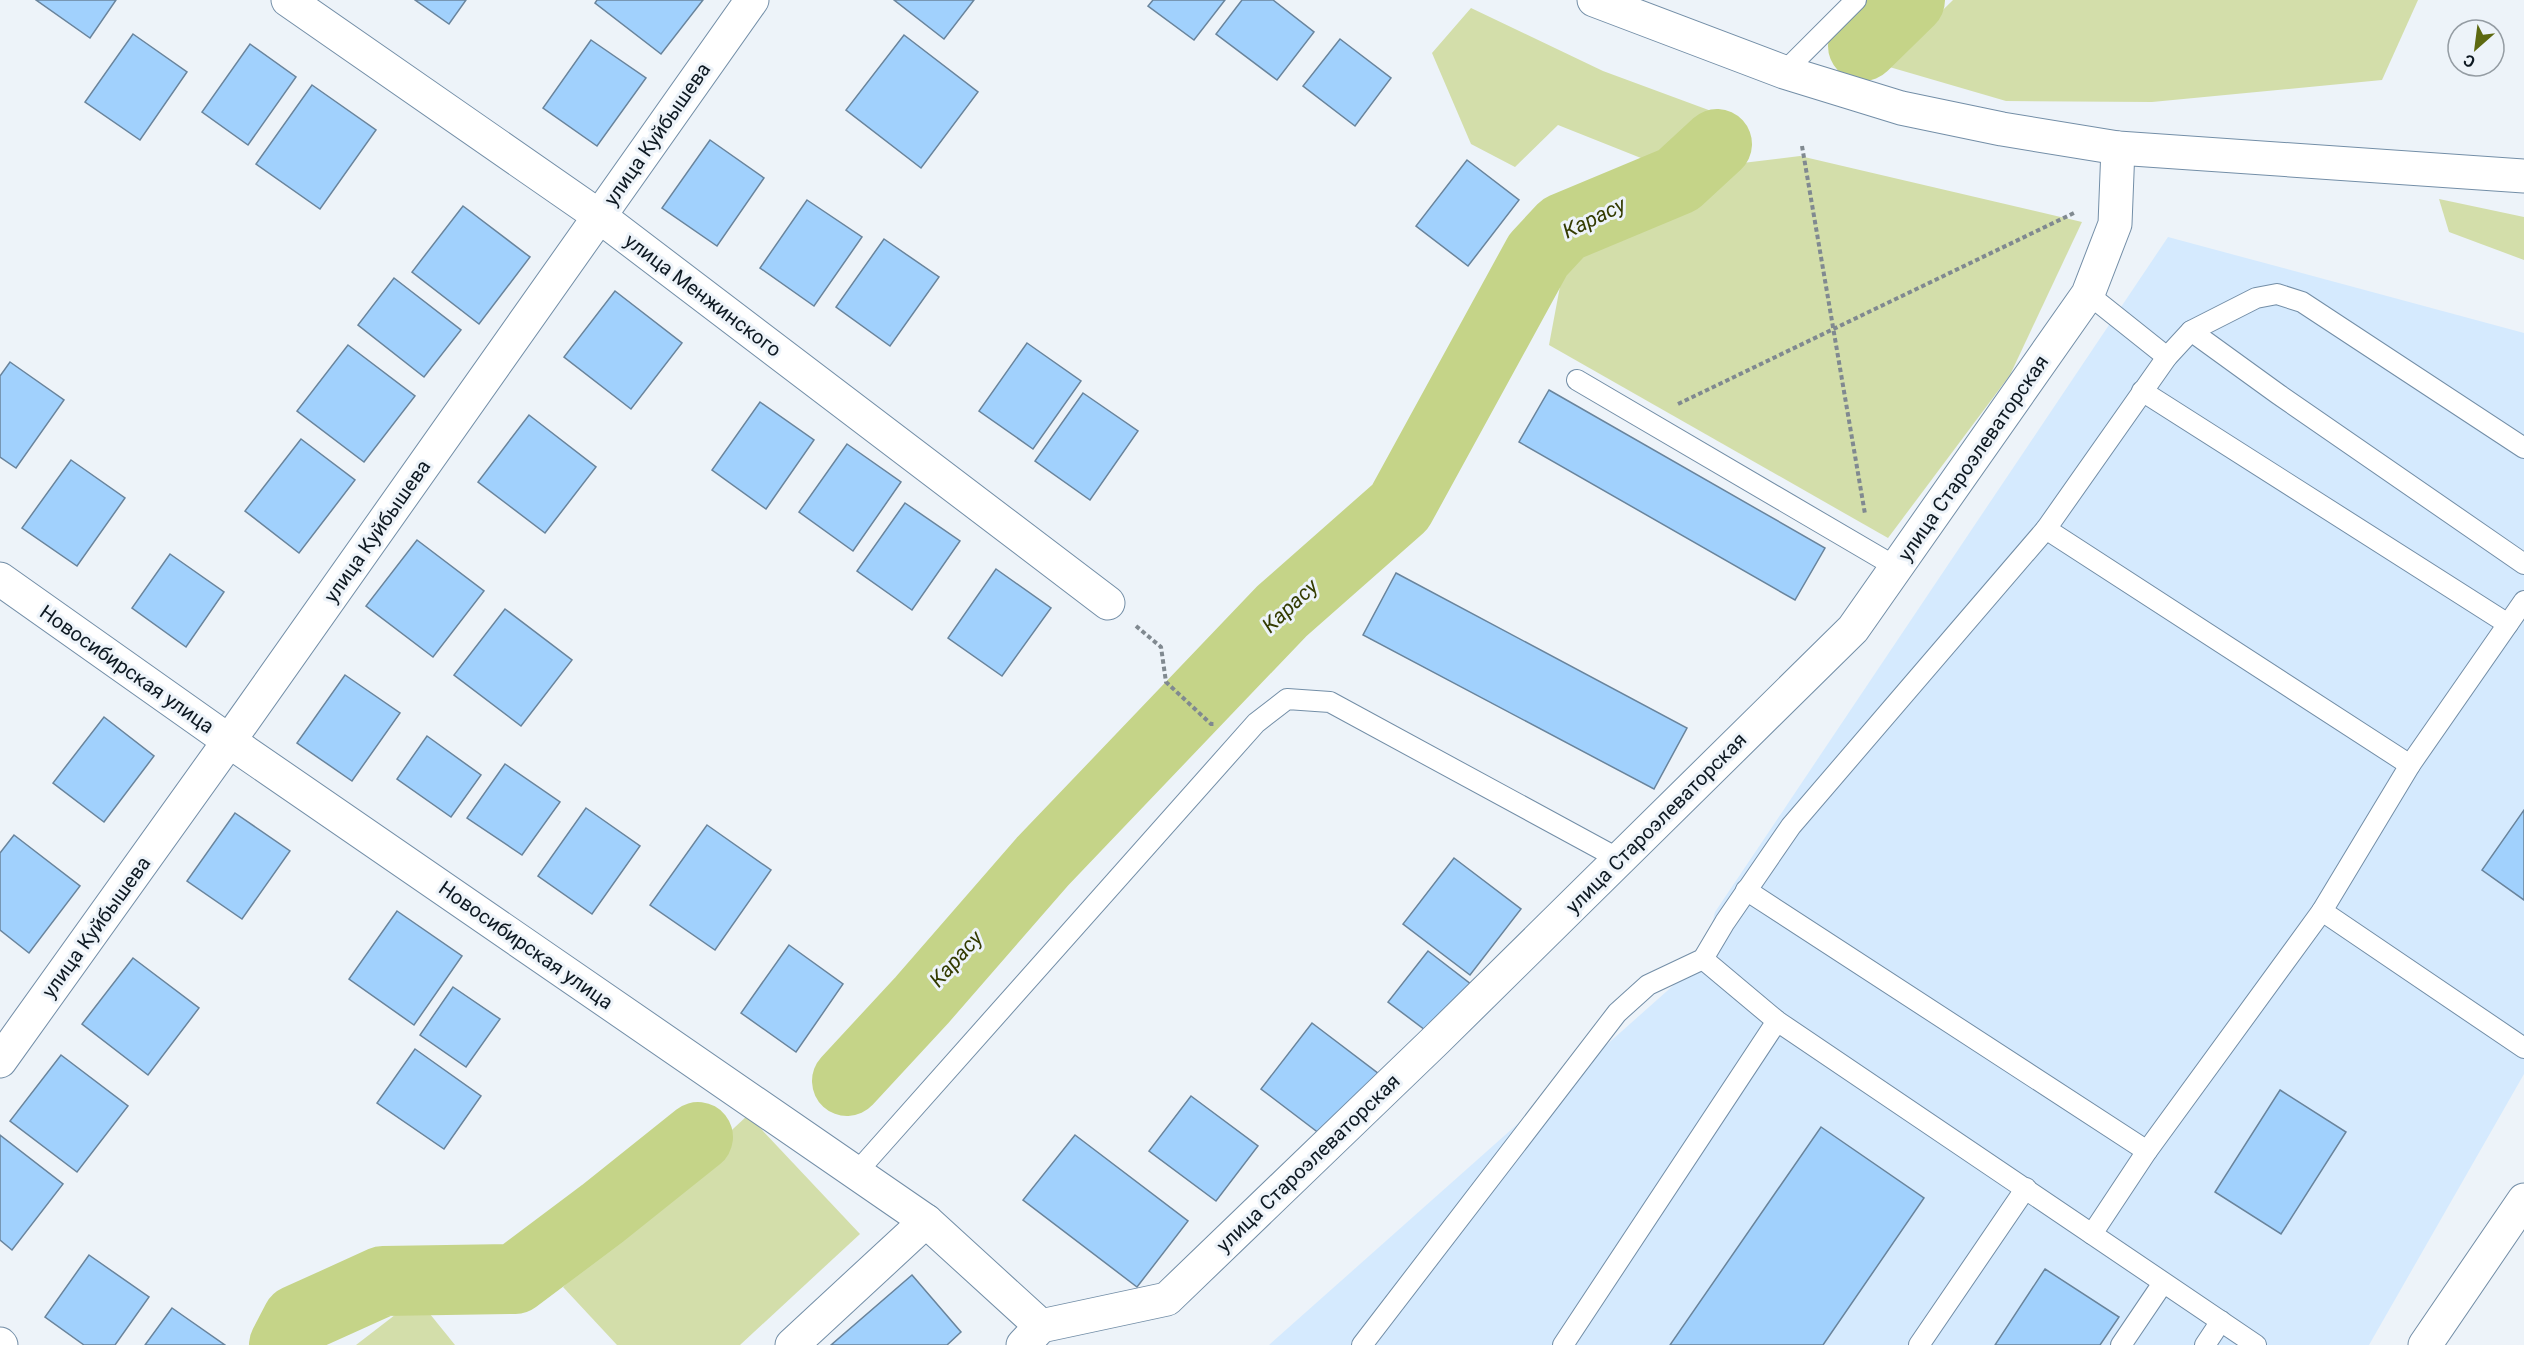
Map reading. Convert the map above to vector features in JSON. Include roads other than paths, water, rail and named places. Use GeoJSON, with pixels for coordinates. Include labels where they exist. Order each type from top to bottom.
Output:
{"type":"FeatureCollection","features":[{"type":"Feature","properties":{"kind":"street","name":"улица Менжинского"},"geometry":{"type":"LineString","coordinates":[[288,0],[599,216],[1108,603]]}},
{"type":"Feature","properties":{"kind":"street","name":"улица Куйбышева"},"geometry":{"type":"LineString","coordinates":[[0,1061],[752,0]]}},
{"type":"Feature","properties":{"kind":"street"},"geometry":{"type":"LineString","coordinates":[[1594,0],[1784,72],[1901,108],[2002,129],[2118,148],[2524,176]]}},
{"type":"Feature","properties":{"kind":"street","name":"улица Староэлеваторская"},"geometry":{"type":"LineString","coordinates":[[1032,1336],[1167,1299],[1436,1040],[1853,629],[1884,560],[2088,294],[2115,224],[2118,148]]}},
{"type":"Feature","properties":{"kind":"street"},"geometry":{"type":"LineString","coordinates":[[2485,174],[2524,186]]}},
{"type":"Feature","properties":{"kind":"street","name":"Новосибирская улица"},"geometry":{"type":"LineString","coordinates":[[0,579],[229,741],[926,1221],[1032,1336]]}},
{"type":"Feature","properties":{"kind":"street"},"geometry":{"type":"LineString","coordinates":[[2425,1345],[2524,1200]]}},
{"type":"Feature","properties":{"kind":"street"},"geometry":{"type":"LineString","coordinates":[[792,1345],[926,1221]]}},
{"type":"Feature","properties":{"kind":"lane"},"geometry":{"type":"LineString","coordinates":[[1784,72],[1856,0]]}},
{"type":"Feature","properties":{"kind":"lane"},"geometry":{"type":"LineString","coordinates":[[2088,294],[2167,357]]}},
{"type":"Feature","properties":{"kind":"lane"},"geometry":{"type":"LineString","coordinates":[[1362,1345],[1617,1013],[1648,985],[1703,959],[1746,890],[1791,826],[2046,530],[2142,391],[2167,357],[2191,331],[2256,298],[2277,294],[2302,302],[2524,448]]}},
{"type":"Feature","properties":{"kind":"lane"},"geometry":{"type":"LineString","coordinates":[[2191,331],[2524,564]]}},
{"type":"Feature","properties":{"kind":"lane"},"geometry":{"type":"LineString","coordinates":[[1577,380],[1884,560]]}},
{"type":"Feature","properties":{"kind":"lane"},"geometry":{"type":"LineString","coordinates":[[2142,391],[2508,624]]}},
{"type":"Feature","properties":{"kind":"lane"},"geometry":{"type":"LineString","coordinates":[[2046,530],[2410,765]]}},
{"type":"Feature","properties":{"kind":"lane"},"geometry":{"type":"LineString","coordinates":[[2092,1234],[2147,1151],[2322,910],[2410,765],[2524,601]]}},
{"type":"Feature","properties":{"kind":"lane"},"geometry":{"type":"LineString","coordinates":[[856,1173],[1248,732],[1287,699],[1330,702],[1619,859]]}},
{"type":"Feature","properties":{"kind":"lane"},"geometry":{"type":"LineString","coordinates":[[1746,890],[2147,1151]]}},
{"type":"Feature","properties":{"kind":"lane"},"geometry":{"type":"LineString","coordinates":[[2322,910],[2524,1048]]}},
{"type":"Feature","properties":{"kind":"lane"},"geometry":{"type":"LineString","coordinates":[[1703,959],[1777,1021],[2256,1345]]}},
{"type":"Feature","properties":{"kind":"lane"},"geometry":{"type":"LineString","coordinates":[[1563,1345],[1777,1021]]}},
{"type":"Feature","properties":{"kind":"lane"},"geometry":{"type":"LineString","coordinates":[[1919,1345],[2026,1188]]}},
{"type":"Feature","properties":{"kind":"lane"},"geometry":{"type":"LineString","coordinates":[[2121,1345],[2163,1283]]}},
{"type":"Feature","properties":{"kind":"lane"},"geometry":{"type":"LineString","coordinates":[[2205,1345],[2221,1321]]}},
{"type":"Feature","properties":{"kind":"waterway","name":"Карасу"},"geometry":{"type":"LineString","coordinates":[[1863,46],[1910,0]]}},
{"type":"Feature","properties":{"kind":"waterway","name":"Карасу"},"geometry":{"type":"LineString","coordinates":[[847,1081],[922,1000],[1043,861],[1282,611],[1400,507],[1538,255],[1563,228],[1678,180],[1717,144]]}},
{"type":"Feature","properties":{"kind":"waterway"},"geometry":{"type":"LineString","coordinates":[[284,1345],[297,1320],[383,1281],[515,1279],[603,1213],[698,1137]]}}]}
